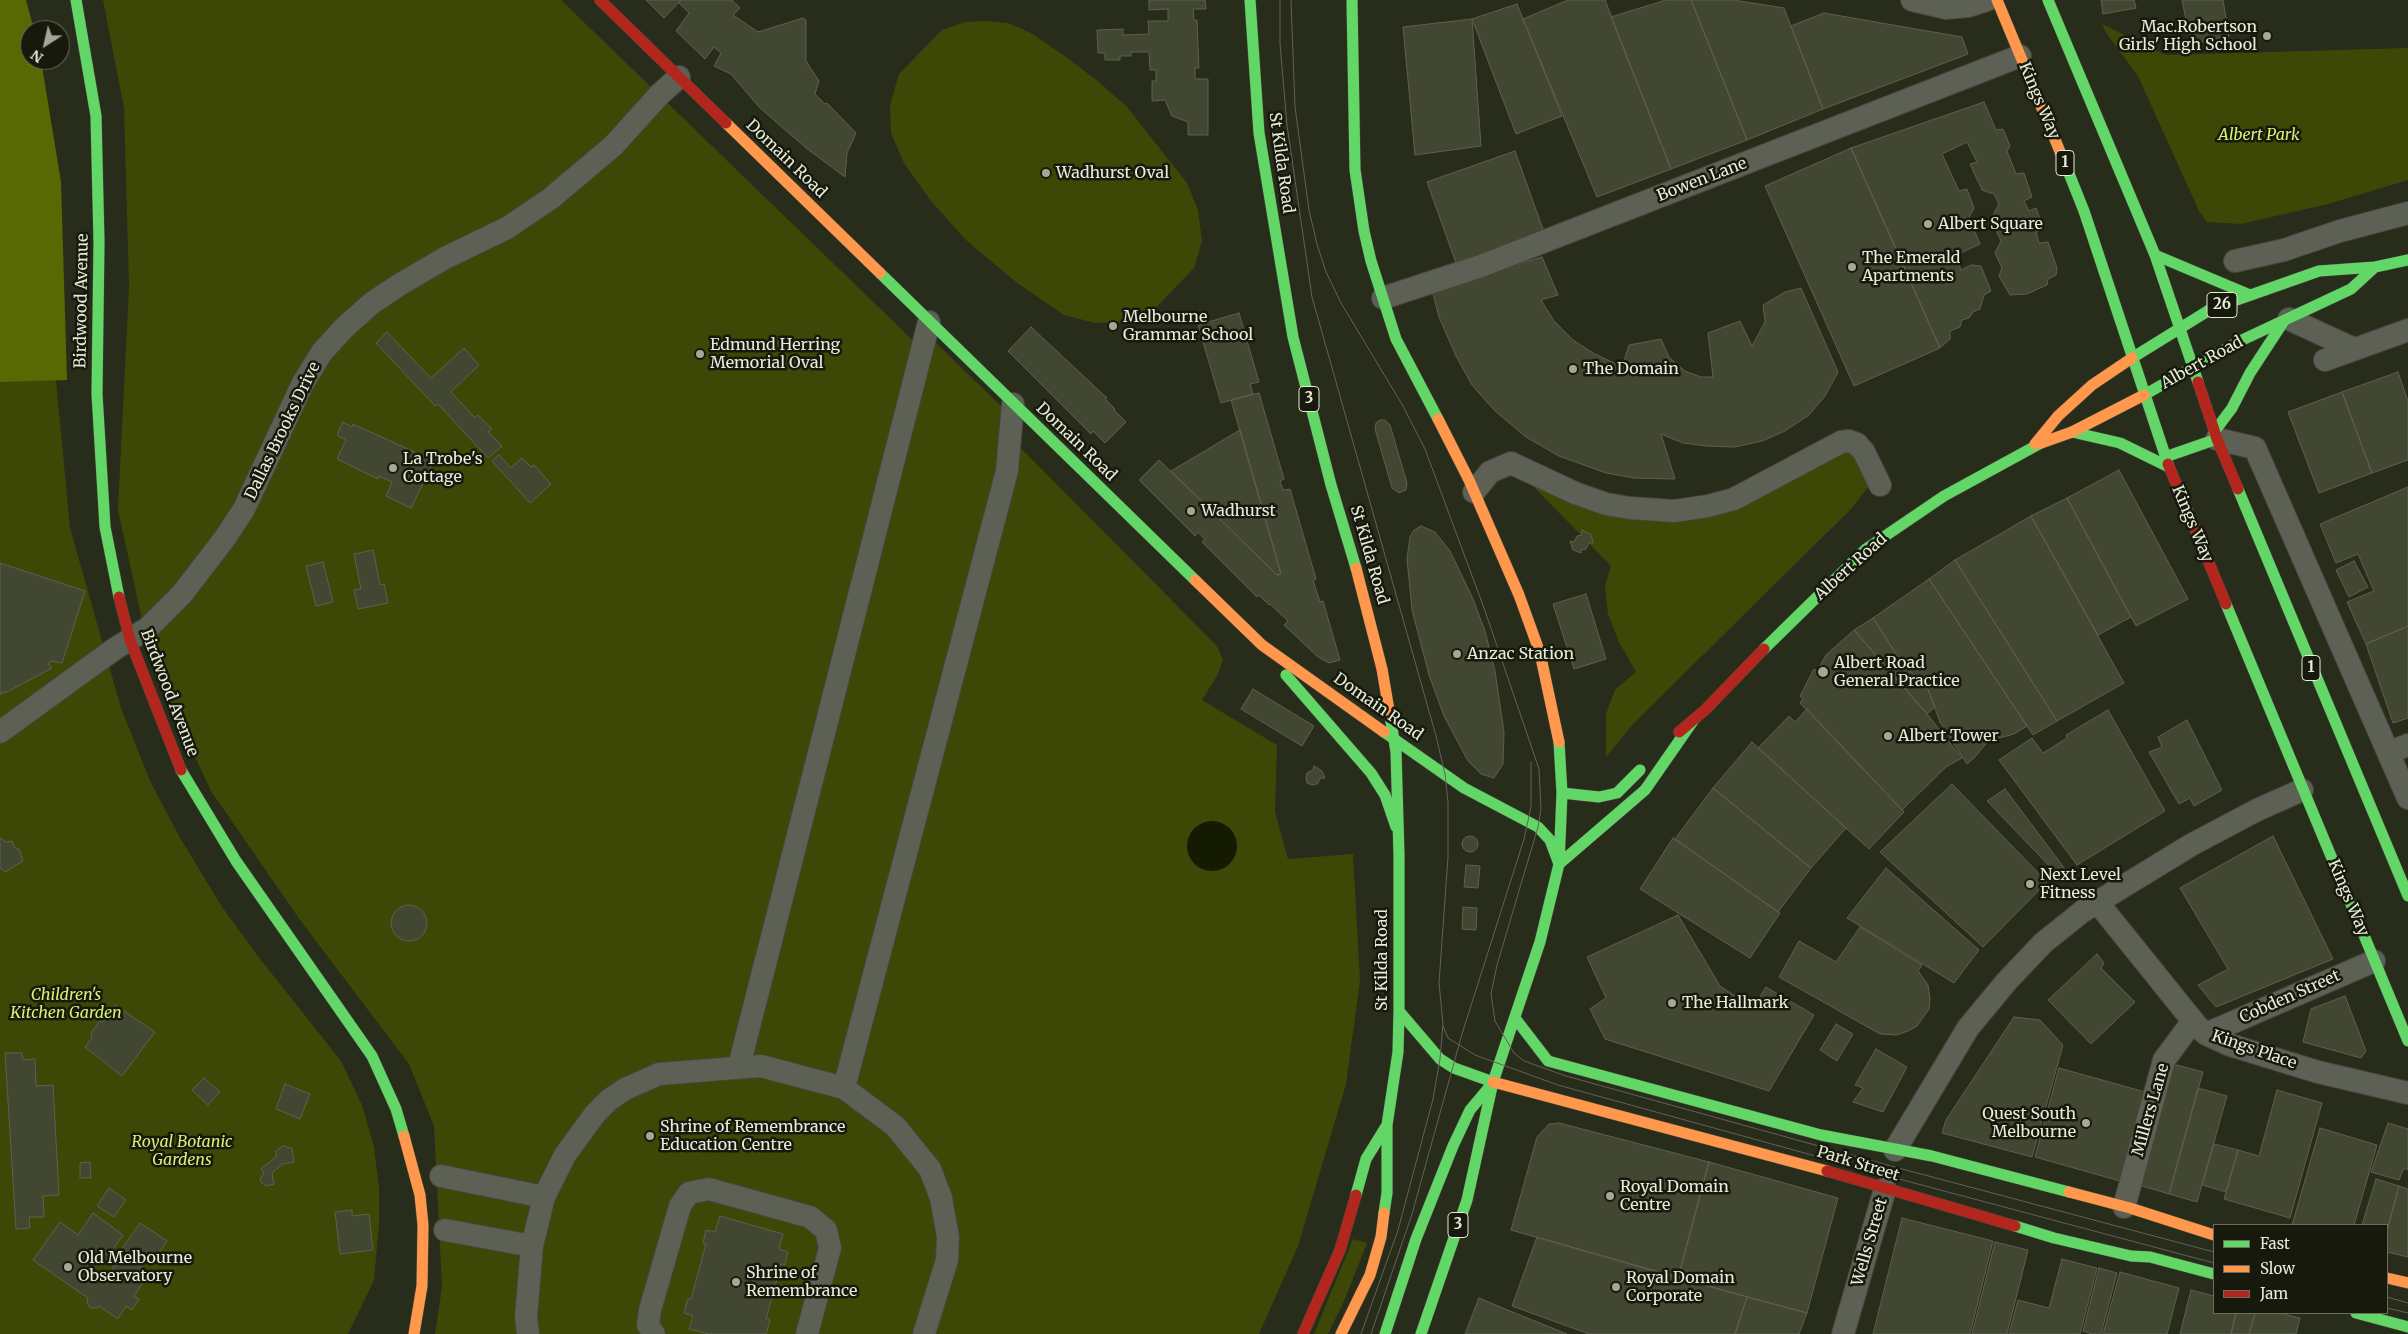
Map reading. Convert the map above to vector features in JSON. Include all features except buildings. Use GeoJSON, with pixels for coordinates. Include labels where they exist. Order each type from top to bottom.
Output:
{"type":"FeatureCollection","features":[{"type":"Feature","properties":{"kind":"main road","name":"Birdwood Avenue"},"geometry":{"type":"LineString","coordinates":[[76,0],[96,116],[99,242],[97,394],[103,504],[114,578],[130,640],[184,777],[236,860],[372,1056],[396,1109],[420,1195],[422,1210],[422,1286],[414,1334]]}},
{"type":"Feature","properties":{"kind":"main road","name":"Domain Road"},"geometry":{"type":"LineString","coordinates":[[600,0],[1262,645],[1483,800],[1538,826],[1550,840],[1559,864]]}},
{"type":"Feature","properties":{"kind":"main road","name":"St Kilda Road"},"geometry":{"type":"LineString","coordinates":[[1250,0],[1258,134],[1293,337],[1331,485],[1366,602],[1382,669],[1393,737],[1398,836],[1399,1011],[1397,1060],[1387,1125],[1388,1193],[1381,1237],[1370,1275],[1341,1334]]}},
{"type":"Feature","properties":{"kind":"main road","name":"3"},"geometry":{"type":"LineString","coordinates":[[1352,0],[1353,132],[1357,192],[1364,231],[1396,339],[1474,492],[1519,595],[1540,653],[1559,732],[1562,793],[1559,864],[1540,942],[1494,1082],[1467,1200],[1421,1334]]}},
{"type":"Feature","properties":{"kind":"main road","name":"Kings Way"},"geometry":{"type":"LineString","coordinates":[[1997,0],[2084,210],[2167,462],[2408,1041]]}},
{"type":"Feature","properties":{"kind":"main road","name":"1"},"geometry":{"type":"LineString","coordinates":[[2048,0],[2106,134],[2155,255],[2215,436],[2408,896]]}},
{"type":"Feature","properties":{"kind":"main road"},"geometry":{"type":"LineString","coordinates":[[2155,255],[2259,292]]}},
{"type":"Feature","properties":{"kind":"main road","name":"Albert Road"},"geometry":{"type":"LineString","coordinates":[[2034,445],[2058,416],[2092,385],[2179,327],[2211,309],[2319,271],[2375,266],[2408,260]]}},
{"type":"Feature","properties":{"kind":"main road","name":"Albert Road"},"geometry":{"type":"LineString","coordinates":[[1664,743],[1693,721],[1866,549],[1944,496],[2034,445],[2072,432],[2240,341],[2351,289],[2375,266]]}},
{"type":"Feature","properties":{"kind":"main road"},"geometry":{"type":"LineString","coordinates":[[2072,432],[2120,443],[2167,462],[2215,436],[2250,373],[2286,320]]}},
{"type":"Feature","properties":{"kind":"main road"},"geometry":{"type":"LineString","coordinates":[[1262,645],[1371,773],[1385,795],[1398,836]]}},
{"type":"Feature","properties":{"kind":"main road","name":"Albert Road"},"geometry":{"type":"LineString","coordinates":[[1559,864],[1645,790],[1693,721]]}},
{"type":"Feature","properties":{"kind":"main road"},"geometry":{"type":"LineString","coordinates":[[1562,793],[1598,798],[1617,793],[1632,780],[1645,764]]}},
{"type":"Feature","properties":{"kind":"main road","name":"Park Street"},"geometry":{"type":"LineString","coordinates":[[1399,1011],[1440,1059],[1454,1068],[1494,1082],[1887,1183],[1982,1218],[2092,1248],[2131,1256],[2150,1257],[2213,1274]]}},
{"type":"Feature","properties":{"kind":"main road","name":"Park Street"},"geometry":{"type":"LineString","coordinates":[[1515,1018],[1548,1061],[1894,1154],[1932,1156],[2124,1207],[2213,1235]]}},
{"type":"Feature","properties":{"kind":"main road"},"geometry":{"type":"LineString","coordinates":[[1385,1334],[1416,1239],[1453,1146],[1470,1110],[1494,1082]]}},
{"type":"Feature","properties":{"kind":"main road","name":"St Kilda Road"},"geometry":{"type":"LineString","coordinates":[[1303,1334],[1340,1250],[1366,1159],[1387,1125]]}},
{"type":"Feature","properties":{"kind":"main road"},"geometry":{"type":"LineString","coordinates":[[2388,1278],[2408,1283]]}},
{"type":"Feature","properties":{"kind":"main road"},"geometry":{"type":"LineString","coordinates":[[2360,1314],[2408,1327]]}},
{"type":"Feature","properties":{"kind":"street"},"geometry":{"type":"LineString","coordinates":[[1912,0],[1946,8],[1968,6],[1987,0]]}},
{"type":"Feature","properties":{"kind":"street","name":"Bowen Lane"},"geometry":{"type":"LineString","coordinates":[[1383,298],[1481,266],[2020,56]]}},
{"type":"Feature","properties":{"kind":"street","name":"Dallas Brooks Drive"},"geometry":{"type":"LineString","coordinates":[[0,732],[113,650],[148,628],[182,594],[225,538],[244,509],[303,383],[322,352],[345,327],[372,303],[399,285],[445,258],[507,228],[550,199],[613,146],[660,94],[679,77]]}},
{"type":"Feature","properties":{"kind":"street"},"geometry":{"type":"LineString","coordinates":[[2235,261],[2284,250],[2340,231],[2408,213]]}},
{"type":"Feature","properties":{"kind":"street"},"geometry":{"type":"LineString","coordinates":[[2259,292],[2284,250]]}},
{"type":"Feature","properties":{"kind":"street"},"geometry":{"type":"LineString","coordinates":[[2286,320],[2354,349]]}},
{"type":"Feature","properties":{"kind":"street"},"geometry":{"type":"LineString","coordinates":[[739,1066],[929,322]]}},
{"type":"Feature","properties":{"kind":"street"},"geometry":{"type":"LineString","coordinates":[[2325,360],[2408,330]]}},
{"type":"Feature","properties":{"kind":"street"},"geometry":{"type":"LineString","coordinates":[[844,1088],[1006,471],[1014,404]]}},
{"type":"Feature","properties":{"kind":"street"},"geometry":{"type":"LineString","coordinates":[[2215,436],[2255,448],[2398,749],[2408,798]]}},
{"type":"Feature","properties":{"kind":"street"},"geometry":{"type":"LineString","coordinates":[[1474,492],[1490,472],[1511,463],[1575,493],[1606,504],[1630,508],[1674,511],[1708,506],[1734,499],[1841,442],[1849,441],[1857,444],[1864,452],[1880,485]]}},
{"type":"Feature","properties":{"kind":"street"},"geometry":{"type":"LineString","coordinates":[[1894,1154],[1968,1028],[2007,980],[2043,943],[2083,911],[2206,836],[2302,790]]}},
{"type":"Feature","properties":{"kind":"street","name":"Kings Place"},"geometry":{"type":"LineString","coordinates":[[2098,903],[2199,1027],[2230,1045],[2318,1072],[2408,1093]]}},
{"type":"Feature","properties":{"kind":"street","name":"Cobden Street"},"geometry":{"type":"LineString","coordinates":[[2199,1027],[2374,961]]}},
{"type":"Feature","properties":{"kind":"street","name":"Millers Lane"},"geometry":{"type":"LineString","coordinates":[[2124,1207],[2164,1060],[2199,1027]]}},
{"type":"Feature","properties":{"kind":"street"},"geometry":{"type":"LineString","coordinates":[[528,1334],[526,1317],[532,1246],[544,1197],[554,1175],[579,1134],[609,1100],[630,1097],[660,1074],[739,1066],[762,1066],[844,1088],[895,1126],[922,1174],[941,1198],[948,1237],[947,1260],[924,1334]]}},
{"type":"Feature","properties":{"kind":"street"},"geometry":{"type":"LineString","coordinates":[[441,1176],[544,1197]]}},
{"type":"Feature","properties":{"kind":"street","name":"Wells Street"},"geometry":{"type":"LineString","coordinates":[[1843,1334],[1887,1183]]}},
{"type":"Feature","properties":{"kind":"street"},"geometry":{"type":"LineString","coordinates":[[654,1334],[648,1325],[650,1310],[680,1206],[690,1193],[708,1189],[810,1216],[826,1230],[830,1248],[807,1334]]}},
{"type":"Feature","properties":{"kind":"street"},"geometry":{"type":"LineString","coordinates":[[445,1230],[532,1246]]}},
{"type":"Feature","properties":{"kind":"green space"},"geometry":{"type":"Polygon","coordinates":[[[0,0],[26,0],[31,20],[20,20],[20,70],[43,70],[61,182],[67,380],[0,382],[0,0]]]}},
{"type":"Feature","properties":{"kind":"green space"},"geometry":{"type":"Polygon","coordinates":[[[103,0],[561,0],[927,354],[931,338],[1006,411],[1002,429],[1217,646],[1223,660],[1218,674],[1202,700],[1277,745],[1275,812],[1288,859],[1353,854],[1360,981],[1346,1084],[1298,1246],[1259,1334],[435,1334],[442,1287],[434,1126],[409,1064],[300,920],[211,791],[152,665],[118,510],[129,286],[124,108],[103,0]]]}},
{"type":"Feature","properties":{"kind":"green space","name":"Wadhurst Oval"},"geometry":{"type":"Polygon","coordinates":[[[965,22],[1008,23],[1031,33],[1099,82],[1127,107],[1187,183],[1198,210],[1202,241],[1194,268],[1150,314],[1121,322],[1095,323],[1064,315],[1016,282],[966,240],[931,201],[904,163],[891,133],[890,105],[899,74],[942,30],[965,22]]]}},
{"type":"Feature","properties":{"kind":"green space","name":"Albert Park"},"geometry":{"type":"Polygon","coordinates":[[[2102,24],[2166,55],[2408,48],[2408,180],[2328,204],[2241,224],[2207,222],[2199,211],[2138,76],[2107,34],[2102,24]]]}},
{"type":"Feature","properties":{"kind":"green space","name":"Royal Botanic Gardens"},"geometry":{"type":"Polygon","coordinates":[[[0,66],[48,297],[70,528],[121,708],[150,781],[179,836],[222,907],[257,955],[341,1061],[362,1105],[374,1147],[379,1187],[379,1225],[374,1280],[348,1334],[0,1334],[0,66]]]}},
{"type":"Feature","properties":{"kind":"green space"},"geometry":{"type":"Polygon","coordinates":[[[1848,447],[1873,481],[1851,509],[1633,724],[1606,757],[1606,714],[1615,690],[1636,672],[1619,642],[1608,614],[1605,586],[1611,566],[1532,485],[1674,516],[1848,447]]]}},
{"type":"Feature","properties":{"kind":"green space"},"geometry":{"type":"Polygon","coordinates":[[[1353,1239],[1367,1243],[1344,1301],[1328,1334],[1314,1334],[1353,1239]]]}},
{"type":"Feature","properties":{"kind":"shaded area"},"geometry":{"type":"Polygon","coordinates":[[[1212,821],[1226,825],[1233,832],[1237,846],[1233,860],[1226,867],[1212,871],[1198,867],[1191,860],[1187,846],[1191,832],[1198,825],[1212,821]]]}},
{"type":"Feature","properties":{"kind":"tram line"},"geometry":{"type":"LineString","coordinates":[[1280,0],[1280,44],[1287,125],[1312,297],[1436,736],[1445,774],[1448,802],[1448,857],[1439,983],[1443,1024],[1440,1059],[1433,1099],[1398,1230],[1361,1334]]}},
{"type":"Feature","properties":{"kind":"tram line"},"geometry":{"type":"LineString","coordinates":[[1291,0],[1295,107],[1309,210],[1326,272],[1341,303],[1403,406],[1425,449],[1484,608],[1539,769],[1541,809],[1538,827],[1497,965],[1491,994],[1495,1021],[1514,1053],[1524,1061],[1566,1076],[1891,1166],[2213,1252]]}},
{"type":"Feature","properties":{"kind":"tram line"},"geometry":{"type":"LineString","coordinates":[[1371,1334],[1412,1214],[1462,1034],[1524,839],[1531,807],[1531,762]]}},
{"type":"Feature","properties":{"kind":"tram line"},"geometry":{"type":"LineString","coordinates":[[1443,1026],[1448,1038],[1475,1055],[1558,1085],[2213,1263]]}},
{"type":"Feature","properties":{"kind":"tram line"},"geometry":{"type":"LineString","coordinates":[[2388,1297],[2408,1303]]}},
{"type":"Feature","properties":{"kind":"tram line"},"geometry":{"type":"LineString","coordinates":[[2388,1308],[2408,1313]]}},
{"type":"Feature","properties":{"kind":"traffic: fast"},"geometry":{"type":"LineString","coordinates":[[76,0],[96,116],[99,242],[97,394],[105,527],[119,597]]}},
{"type":"Feature","properties":{"kind":"traffic: fast"},"geometry":{"type":"LineString","coordinates":[[1250,0],[1259,133],[1293,337],[1331,485],[1356,568]]}},
{"type":"Feature","properties":{"kind":"traffic: fast"},"geometry":{"type":"LineString","coordinates":[[1352,0],[1355,170],[1364,231],[1371,261],[1396,339],[1438,419]]}},
{"type":"Feature","properties":{"kind":"traffic: fast"},"geometry":{"type":"LineString","coordinates":[[2048,0],[2155,255],[2198,382]]}},
{"type":"Feature","properties":{"kind":"traffic: fast"},"geometry":{"type":"LineString","coordinates":[[2066,166],[2084,211],[2168,464]]}},
{"type":"Feature","properties":{"kind":"traffic: fast"},"geometry":{"type":"LineString","coordinates":[[2155,255],[2250,295]]}},
{"type":"Feature","properties":{"kind":"traffic: fast"},"geometry":{"type":"LineString","coordinates":[[2132,358],[2211,309],[2319,271],[2375,267],[2408,260]]}},
{"type":"Feature","properties":{"kind":"traffic: fast"},"geometry":{"type":"LineString","coordinates":[[2144,395],[2240,341],[2351,289],[2375,267]]}},
{"type":"Feature","properties":{"kind":"traffic: fast"},"geometry":{"type":"LineString","coordinates":[[880,273],[1195,580]]}},
{"type":"Feature","properties":{"kind":"traffic: fast"},"geometry":{"type":"LineString","coordinates":[[2214,432],[2232,408],[2250,373],[2284,321]]}},
{"type":"Feature","properties":{"kind":"traffic: fast"},"geometry":{"type":"LineString","coordinates":[[2072,432],[2120,443],[2169,467]]}},
{"type":"Feature","properties":{"kind":"traffic: fast"},"geometry":{"type":"LineString","coordinates":[[2165,457],[2217,439]]}},
{"type":"Feature","properties":{"kind":"traffic: fast"},"geometry":{"type":"LineString","coordinates":[[1764,649],[1866,549],[1944,496],[2041,443]]}},
{"type":"Feature","properties":{"kind":"traffic: fast"},"geometry":{"type":"LineString","coordinates":[[2238,489],[2408,896]]}},
{"type":"Feature","properties":{"kind":"traffic: fast"},"geometry":{"type":"LineString","coordinates":[[2226,604],[2408,1041]]}},
{"type":"Feature","properties":{"kind":"traffic: fast"},"geometry":{"type":"LineString","coordinates":[[1286,675],[1371,773],[1385,795],[1396,827]]}},
{"type":"Feature","properties":{"kind":"traffic: fast"},"geometry":{"type":"LineString","coordinates":[[1384,1213],[1387,1193],[1387,1125],[1398,1052],[1399,1011],[1399,855],[1396,752],[1390,716]]}},
{"type":"Feature","properties":{"kind":"traffic: fast"},"geometry":{"type":"LineString","coordinates":[[1384,732],[1464,788],[1538,827],[1550,840],[1559,864],[1645,790],[1693,721]]}},
{"type":"Feature","properties":{"kind":"traffic: fast"},"geometry":{"type":"LineString","coordinates":[[1421,1334],[1467,1200],[1493,1082],[1540,942],[1559,864],[1562,793],[1559,742]]}},
{"type":"Feature","properties":{"kind":"traffic: fast"},"geometry":{"type":"LineString","coordinates":[[181,770],[236,861],[372,1056],[396,1109],[404,1136]]}},
{"type":"Feature","properties":{"kind":"traffic: fast"},"geometry":{"type":"LineString","coordinates":[[1562,793],[1599,797],[1617,793],[1640,770]]}},
{"type":"Feature","properties":{"kind":"traffic: fast"},"geometry":{"type":"LineString","coordinates":[[1399,1011],[1440,1059],[1454,1068],[1493,1082]]}},
{"type":"Feature","properties":{"kind":"traffic: fast"},"geometry":{"type":"LineString","coordinates":[[1515,1018],[1548,1061],[1821,1135],[1932,1156],[2069,1192]]}},
{"type":"Feature","properties":{"kind":"traffic: fast"},"geometry":{"type":"LineString","coordinates":[[1385,1334],[1416,1239],[1453,1146],[1470,1110],[1491,1085]]}},
{"type":"Feature","properties":{"kind":"traffic: fast"},"geometry":{"type":"LineString","coordinates":[[1356,1195],[1366,1159],[1387,1125]]}},
{"type":"Feature","properties":{"kind":"traffic: fast"},"geometry":{"type":"LineString","coordinates":[[2015,1226],[2054,1238],[2131,1256],[2150,1257],[2213,1274]]}},
{"type":"Feature","properties":{"kind":"traffic: fast"},"geometry":{"type":"LineString","coordinates":[[2360,1314],[2408,1327]]}},
{"type":"Feature","properties":{"kind":"traffic: slow"},"geometry":{"type":"LineString","coordinates":[[1997,0],[2066,166]]}},
{"type":"Feature","properties":{"kind":"traffic: slow"},"geometry":{"type":"LineString","coordinates":[[726,123],[880,273]]}},
{"type":"Feature","properties":{"kind":"traffic: slow"},"geometry":{"type":"LineString","coordinates":[[2035,444],[2058,416],[2092,385],[2132,358]]}},
{"type":"Feature","properties":{"kind":"traffic: slow"},"geometry":{"type":"LineString","coordinates":[[2041,443],[2072,432],[2144,395]]}},
{"type":"Feature","properties":{"kind":"traffic: slow"},"geometry":{"type":"LineString","coordinates":[[1438,419],[1469,480],[1519,595],[1540,653],[1559,742]]}},
{"type":"Feature","properties":{"kind":"traffic: slow"},"geometry":{"type":"LineString","coordinates":[[1356,568],[1382,669],[1390,716]]}},
{"type":"Feature","properties":{"kind":"traffic: slow"},"geometry":{"type":"LineString","coordinates":[[1195,580],[1262,645],[1384,732]]}},
{"type":"Feature","properties":{"kind":"traffic: slow"},"geometry":{"type":"LineString","coordinates":[[1493,1082],[1827,1171]]}},
{"type":"Feature","properties":{"kind":"traffic: slow"},"geometry":{"type":"LineString","coordinates":[[404,1136],[420,1195],[423,1225],[422,1286],[414,1334]]}},
{"type":"Feature","properties":{"kind":"traffic: slow"},"geometry":{"type":"LineString","coordinates":[[2069,1192],[2130,1208],[2213,1235]]}},
{"type":"Feature","properties":{"kind":"traffic: slow"},"geometry":{"type":"LineString","coordinates":[[1341,1334],[1370,1275],[1381,1237],[1384,1213]]}},
{"type":"Feature","properties":{"kind":"traffic: slow"},"geometry":{"type":"LineString","coordinates":[[2388,1278],[2408,1283]]}},
{"type":"Feature","properties":{"kind":"traffic: jam"},"geometry":{"type":"LineString","coordinates":[[600,0],[726,123]]}},
{"type":"Feature","properties":{"kind":"traffic: jam"},"geometry":{"type":"LineString","coordinates":[[2198,382],[2217,439],[2238,489]]}},
{"type":"Feature","properties":{"kind":"traffic: jam"},"geometry":{"type":"LineString","coordinates":[[2168,464],[2226,604]]}},
{"type":"Feature","properties":{"kind":"traffic: jam"},"geometry":{"type":"LineString","coordinates":[[119,597],[130,640],[181,770]]}},
{"type":"Feature","properties":{"kind":"traffic: jam"},"geometry":{"type":"LineString","coordinates":[[1679,732],[1705,710],[1764,649]]}},
{"type":"Feature","properties":{"kind":"traffic: jam"},"geometry":{"type":"LineString","coordinates":[[1827,1171],[2015,1226]]}},
{"type":"Feature","properties":{"kind":"traffic: jam"},"geometry":{"type":"LineString","coordinates":[[1303,1334],[1340,1250],[1356,1195]]}},
{"type":"Feature","properties":{"kind":"place","name":"Mac.Robertson Girls' High School"},"geometry":{"type":"Point","coordinates":[2267,36]}},
{"type":"Feature","properties":{"kind":"place","name":"Wadhurst Oval"},"geometry":{"type":"Point","coordinates":[1046,173]}},
{"type":"Feature","properties":{"kind":"place","name":"Albert Square"},"geometry":{"type":"Point","coordinates":[1928,224]}},
{"type":"Feature","properties":{"kind":"place","name":"The Emerald Apartments"},"geometry":{"type":"Point","coordinates":[1852,267]}},
{"type":"Feature","properties":{"kind":"place","name":"Melbourne Grammar School"},"geometry":{"type":"Point","coordinates":[1113,326]}},
{"type":"Feature","properties":{"kind":"place","name":"Edmund Herring Memorial Oval"},"geometry":{"type":"Point","coordinates":[700,354]}},
{"type":"Feature","properties":{"kind":"place","name":"The Domain"},"geometry":{"type":"Point","coordinates":[1573,369]}},
{"type":"Feature","properties":{"kind":"place","name":"La Trobe's Cottage"},"geometry":{"type":"Point","coordinates":[393,468]}},
{"type":"Feature","properties":{"kind":"place","name":"Wadhurst"},"geometry":{"type":"Point","coordinates":[1191,511]}},
{"type":"Feature","properties":{"kind":"place","name":"Anzac Station"},"geometry":{"type":"Point","coordinates":[1457,654]}},
{"type":"Feature","properties":{"kind":"place","name":"Albert Road General Practice"},"geometry":{"type":"Point","coordinates":[1823,672]}},
{"type":"Feature","properties":{"kind":"place","name":"Albert Tower"},"geometry":{"type":"Point","coordinates":[1888,736]}},
{"type":"Feature","properties":{"kind":"place","name":"Next Level Fitness"},"geometry":{"type":"Point","coordinates":[2030,884]}},
{"type":"Feature","properties":{"kind":"place","name":"The Hallmark"},"geometry":{"type":"Point","coordinates":[1672,1003]}},
{"type":"Feature","properties":{"kind":"place","name":"Quest South Melbourne"},"geometry":{"type":"Point","coordinates":[2086,1123]}},
{"type":"Feature","properties":{"kind":"place","name":"Shrine of Remembrance Education Centre"},"geometry":{"type":"Point","coordinates":[650,1136]}},
{"type":"Feature","properties":{"kind":"place","name":"Royal Domain Centre"},"geometry":{"type":"Point","coordinates":[1610,1196]}},
{"type":"Feature","properties":{"kind":"place","name":"Old Melbourne Observatory"},"geometry":{"type":"Point","coordinates":[68,1267]}},
{"type":"Feature","properties":{"kind":"place","name":"Shrine of Remembrance"},"geometry":{"type":"Point","coordinates":[736,1282]}},
{"type":"Feature","properties":{"kind":"place","name":"Royal Domain Corporate"},"geometry":{"type":"Point","coordinates":[1616,1287]}},
{"type":"Feature","properties":{"kind":"park label","name":"Children's Kitchen Garden"},"geometry":{"type":"Point","coordinates":[66,1004]}}]}
